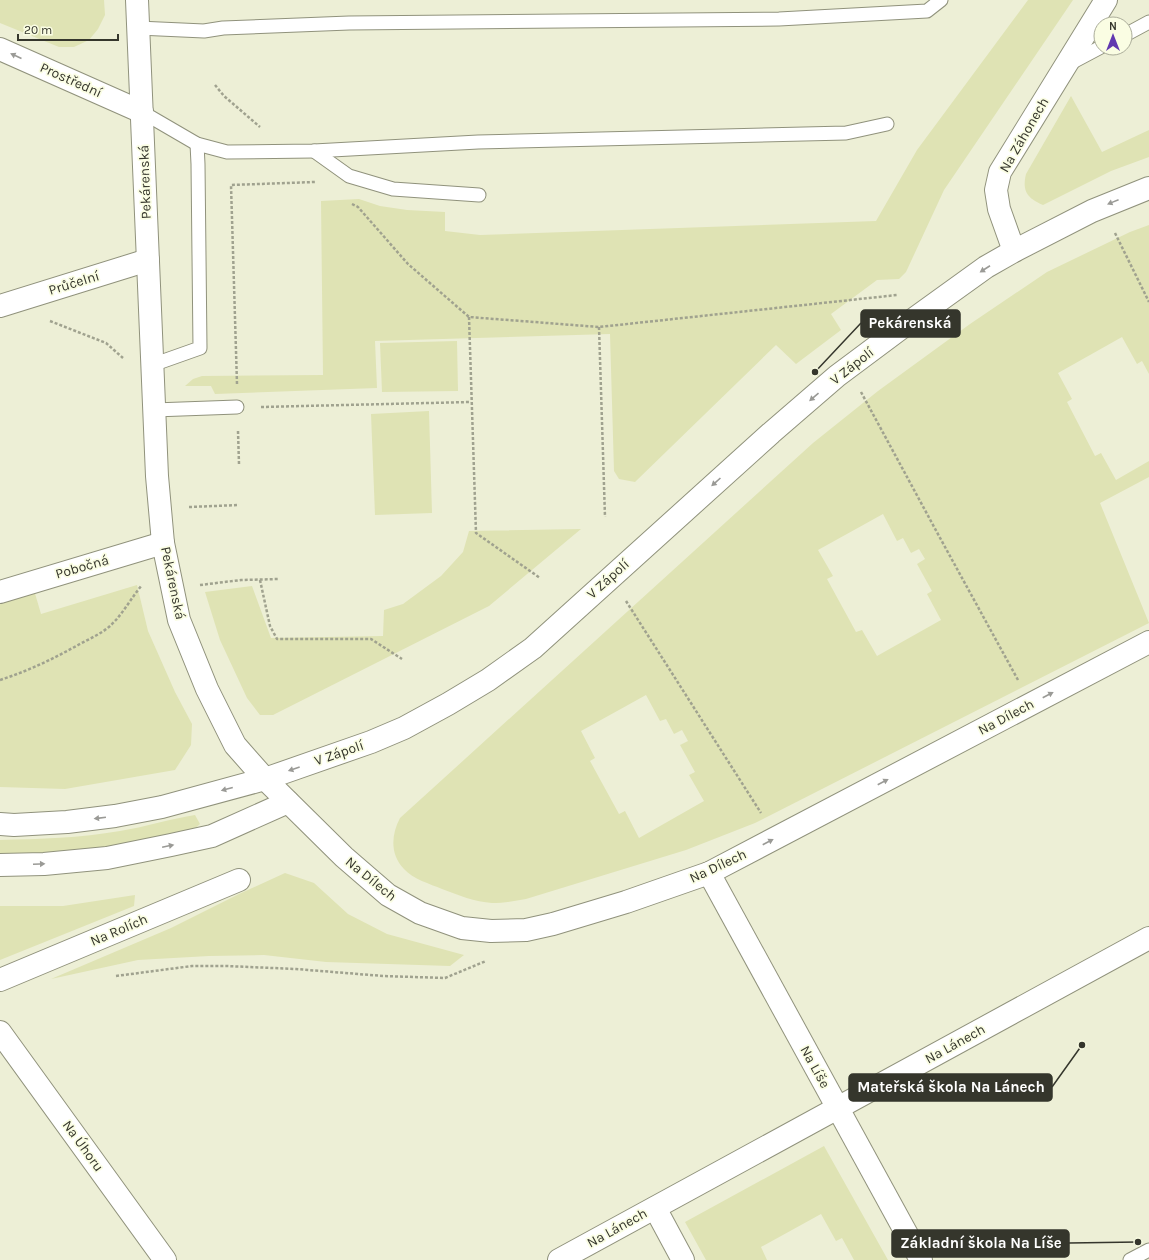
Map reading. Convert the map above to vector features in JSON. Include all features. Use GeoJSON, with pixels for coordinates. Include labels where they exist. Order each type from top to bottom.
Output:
{"type":"FeatureCollection","features":[{"type":"Feature","properties":{"kind":"street","name":"Pekárenská"},"geometry":{"type":"LineString","coordinates":[[137,0],[157,476],[163,543],[180,620],[207,689],[235,745],[288,802]]}},
{"type":"Feature","properties":{"kind":"street","name":"Na Záhonech"},"geometry":{"type":"LineString","coordinates":[[1014,251],[999,209],[996,190],[1000,172],[1106,0]]}},
{"type":"Feature","properties":{"kind":"street","name":"Prostřední"},"geometry":{"type":"LineString","coordinates":[[0,49],[142,112]]}},
{"type":"Feature","properties":{"kind":"street","name":"V Zápolí"},"geometry":{"type":"LineString","coordinates":[[0,824],[14,825],[67,822],[115,816],[162,806],[265,779],[371,742],[404,728],[488,680],[533,648],[771,433],[837,376],[904,326],[986,267],[1014,251],[1092,211],[1149,188]]}},
{"type":"Feature","properties":{"kind":"street","name":"Průčelní"},"geometry":{"type":"LineString","coordinates":[[0,306],[148,260]]}},
{"type":"Feature","properties":{"kind":"street","name":"Pobočná"},"geometry":{"type":"LineString","coordinates":[[0,592],[163,543]]}},
{"type":"Feature","properties":{"kind":"street","name":"Na Dílech"},"geometry":{"type":"LineString","coordinates":[[288,802],[344,856],[388,895],[420,913],[462,928],[491,931],[526,930],[547,926],[626,902],[709,873],[1149,642]]}},
{"type":"Feature","properties":{"kind":"street"},"geometry":{"type":"LineString","coordinates":[[0,865],[44,864],[107,858],[171,845],[212,836],[288,802]]}},
{"type":"Feature","properties":{"kind":"street","name":"Na Líše"},"geometry":{"type":"LineString","coordinates":[[709,873],[921,1260]]}},
{"type":"Feature","properties":{"kind":"street","name":"Na Rolích"},"geometry":{"type":"LineString","coordinates":[[0,980],[238,880]]}},
{"type":"Feature","properties":{"kind":"street","name":"Na Lánech"},"geometry":{"type":"LineString","coordinates":[[559,1260],[1149,938]]}},
{"type":"Feature","properties":{"kind":"street","name":"Na Úhoru"},"geometry":{"type":"LineString","coordinates":[[0,1032],[165,1260]]}},
{"type":"Feature","properties":{"kind":"street","name":"Na Lánech"},"geometry":{"type":"LineString","coordinates":[[655,1208],[683,1260]]}},
{"type":"Feature","properties":{"kind":"lane"},"geometry":{"type":"LineString","coordinates":[[138,28],[204,31],[223,28],[349,24],[779,19],[927,11],[941,0]]}},
{"type":"Feature","properties":{"kind":"lane"},"geometry":{"type":"LineString","coordinates":[[1133,31],[1149,22]]}},
{"type":"Feature","properties":{"kind":"lane"},"geometry":{"type":"LineString","coordinates":[[1064,67],[1093,51]]}},
{"type":"Feature","properties":{"kind":"lane"},"geometry":{"type":"LineString","coordinates":[[142,112],[197,144],[227,152],[314,151],[478,142],[846,133],[887,124]]}},
{"type":"Feature","properties":{"kind":"lane"},"geometry":{"type":"LineString","coordinates":[[152,365],[200,348],[197,144]]}},
{"type":"Feature","properties":{"kind":"lane"},"geometry":{"type":"LineString","coordinates":[[314,151],[349,176],[393,189],[479,195]]}},
{"type":"Feature","properties":{"kind":"lane"},"geometry":{"type":"LineString","coordinates":[[154,410],[237,408]]}},
{"type":"Feature","properties":{"kind":"lane"},"geometry":{"type":"LineString","coordinates":[[1130,1260],[1149,1250]]}},
{"type":"Feature","properties":{"kind":"path"},"geometry":{"type":"LineString","coordinates":[[215,85],[224,96],[264,130],[280,151]]}},
{"type":"Feature","properties":{"kind":"path"},"geometry":{"type":"LineString","coordinates":[[239,464],[231,185],[316,182]]}},
{"type":"Feature","properties":{"kind":"path"},"geometry":{"type":"LineString","coordinates":[[346,200],[358,207],[408,264],[469,318],[598,327],[903,294]]}},
{"type":"Feature","properties":{"kind":"path"},"geometry":{"type":"LineString","coordinates":[[1114,232],[1149,302]]}},
{"type":"Feature","properties":{"kind":"path"},"geometry":{"type":"LineString","coordinates":[[469,318],[476,532],[540,578]]}},
{"type":"Feature","properties":{"kind":"path"},"geometry":{"type":"LineString","coordinates":[[49,320],[106,343],[126,361]]}},
{"type":"Feature","properties":{"kind":"path"},"geometry":{"type":"LineString","coordinates":[[598,327],[605,517]]}},
{"type":"Feature","properties":{"kind":"path"},"geometry":{"type":"LineString","coordinates":[[861,392],[1021,685]]}},
{"type":"Feature","properties":{"kind":"path"},"geometry":{"type":"LineString","coordinates":[[237,408],[471,402]]}},
{"type":"Feature","properties":{"kind":"path"},"geometry":{"type":"LineString","coordinates":[[185,508],[239,505]]}},
{"type":"Feature","properties":{"kind":"path"},"geometry":{"type":"LineString","coordinates":[[197,585],[241,580],[279,579]]}},
{"type":"Feature","properties":{"kind":"path"},"geometry":{"type":"LineString","coordinates":[[260,580],[270,626],[277,639],[371,639],[402,659]]}},
{"type":"Feature","properties":{"kind":"path"},"geometry":{"type":"LineString","coordinates":[[0,680],[22,673],[55,658],[109,626],[125,609],[134,594],[145,581]]}},
{"type":"Feature","properties":{"kind":"path"},"geometry":{"type":"LineString","coordinates":[[626,601],[763,815]]}},
{"type":"Feature","properties":{"kind":"path"},"geometry":{"type":"LineString","coordinates":[[116,976],[192,966],[226,966],[296,969],[383,976],[445,978],[488,960]]}},
{"type":"Feature","properties":{"kind":"green space"},"geometry":{"type":"Polygon","coordinates":[[[0,0],[104,0],[105,15],[98,29],[89,40],[74,47],[59,47],[0,23],[0,0]]]}},
{"type":"Feature","properties":{"kind":"green space"},"geometry":{"type":"Polygon","coordinates":[[[1028,0],[1073,0],[944,190],[906,272],[899,279],[877,280],[831,314],[841,330],[796,364],[776,345],[635,482],[619,479],[614,471],[610,334],[375,341],[377,388],[215,394],[211,386],[185,386],[193,379],[202,376],[323,375],[321,201],[359,199],[380,206],[407,210],[445,212],[445,231],[480,235],[876,221],[917,150],[1028,0]]]}},
{"type":"Feature","properties":{"kind":"green space"},"geometry":{"type":"Polygon","coordinates":[[[1071,96],[1102,152],[1149,130],[1149,157],[1111,171],[1043,205],[1033,200],[1027,193],[1025,189],[1026,174],[1071,96]]]}},
{"type":"Feature","properties":{"kind":"green space"},"geometry":{"type":"Polygon","coordinates":[[[1149,225],[1149,374],[1142,361],[1137,364],[1122,337],[1058,373],[1072,399],[1067,402],[1095,456],[1101,453],[1116,480],[1149,461],[1149,477],[1100,503],[1149,623],[755,823],[686,850],[526,899],[501,903],[473,900],[460,896],[422,881],[412,876],[404,869],[396,858],[393,845],[395,831],[400,818],[813,443],[878,391],[970,324],[1047,272],[1130,232],[1149,225]],[[883,514],[818,550],[833,576],[827,579],[856,632],[862,630],[877,656],[941,620],[927,594],[932,591],[917,564],[925,559],[919,549],[911,553],[903,538],[897,541],[883,514]],[[646,695],[581,731],[595,758],[590,761],[619,814],[625,811],[639,838],[704,801],[689,775],[695,772],[680,745],[688,741],[682,730],[674,734],[666,719],[660,721],[646,695]]]}},
{"type":"Feature","properties":{"kind":"green space"},"geometry":{"type":"Polygon","coordinates":[[[457,341],[458,391],[382,392],[380,343],[457,341]]]}},
{"type":"Feature","properties":{"kind":"green space"},"geometry":{"type":"Polygon","coordinates":[[[429,411],[432,513],[375,515],[371,414],[429,411]]]}},
{"type":"Feature","properties":{"kind":"green space"},"geometry":{"type":"Polygon","coordinates":[[[581,529],[489,606],[273,715],[260,715],[247,698],[220,640],[205,592],[252,586],[271,638],[383,636],[384,610],[403,604],[441,576],[463,552],[469,531],[581,529]]]}},
{"type":"Feature","properties":{"kind":"green space"},"geometry":{"type":"Polygon","coordinates":[[[137,585],[148,631],[175,692],[192,724],[191,745],[175,770],[65,789],[0,787],[0,602],[34,590],[41,614],[137,585]]]}},
{"type":"Feature","properties":{"kind":"green space"},"geometry":{"type":"Polygon","coordinates":[[[195,815],[200,824],[192,831],[106,848],[48,854],[0,855],[0,840],[60,838],[90,835],[129,829],[195,815]]]}},
{"type":"Feature","properties":{"kind":"green space"},"geometry":{"type":"Polygon","coordinates":[[[285,873],[314,883],[348,914],[387,934],[464,955],[450,966],[326,962],[264,955],[138,960],[51,979],[171,928],[285,873]]]}},
{"type":"Feature","properties":{"kind":"green space"},"geometry":{"type":"Polygon","coordinates":[[[135,895],[134,906],[0,960],[0,906],[63,906],[135,895]]]}},
{"type":"Feature","properties":{"kind":"green space"},"geometry":{"type":"Polygon","coordinates":[[[824,1146],[888,1260],[854,1260],[842,1238],[836,1241],[821,1214],[761,1247],[767,1260],[706,1260],[685,1222],[824,1146]]]}},
{"type":"Feature","properties":{"kind":"place","name":"Pekárenská"},"geometry":{"type":"Point","coordinates":[815,372]}},
{"type":"Feature","properties":{"kind":"place","name":"Mateřská škola Na Lánech"},"geometry":{"type":"Point","coordinates":[1082,1045]}},
{"type":"Feature","properties":{"kind":"place","name":"Základní škola Na Líše"},"geometry":{"type":"Point","coordinates":[1138,1242]}}]}
